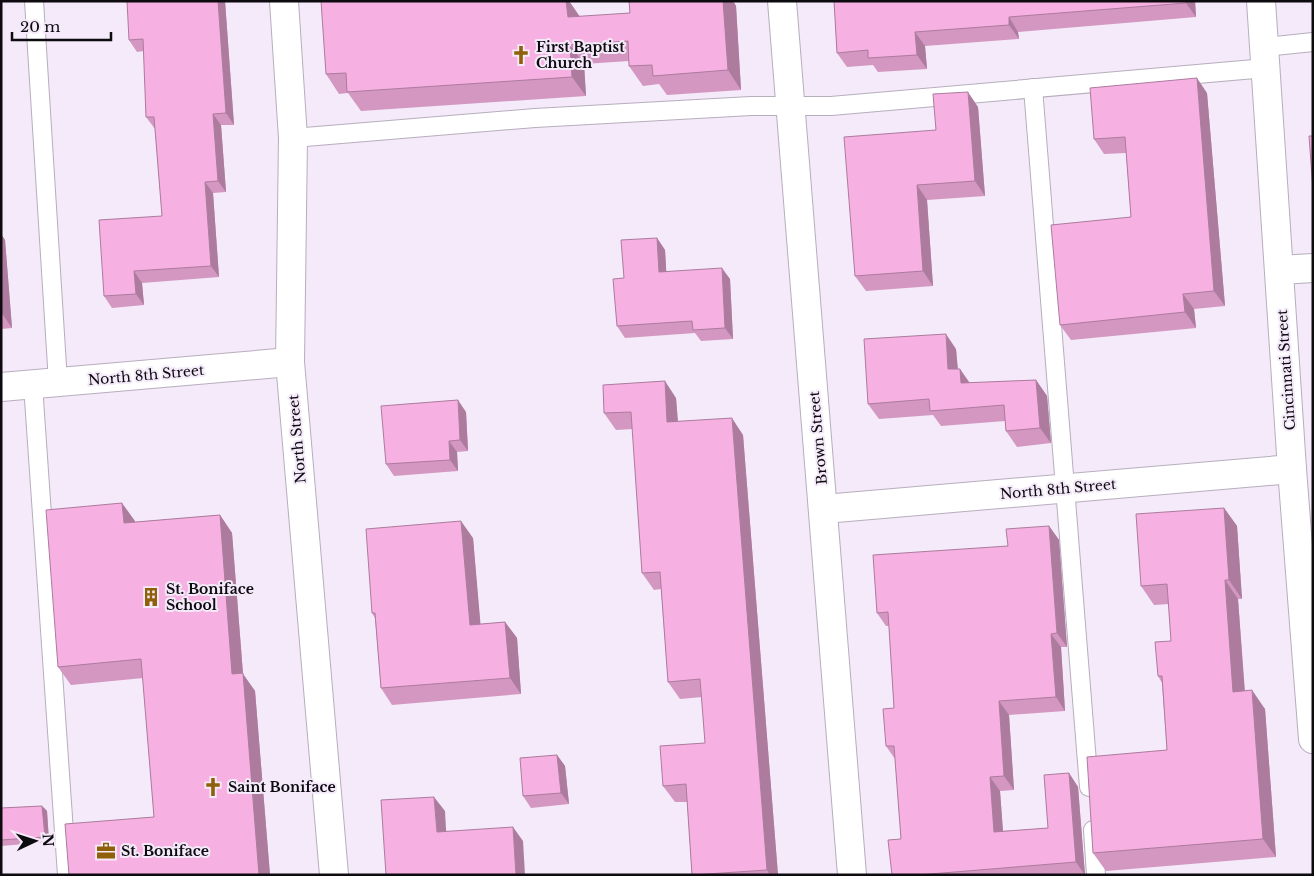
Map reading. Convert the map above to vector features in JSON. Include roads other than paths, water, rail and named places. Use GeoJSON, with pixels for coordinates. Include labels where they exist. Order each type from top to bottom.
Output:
{"type":"FeatureCollection","features":[{"type":"Feature","properties":{"kind":"street","name":"North Street"},"geometry":{"type":"LineString","coordinates":[[284,1],[293,138],[290,362],[334,875]]}},
{"type":"Feature","properties":{"kind":"street","name":"Brown Street"},"geometry":{"type":"LineString","coordinates":[[782,1],[852,875]]}},
{"type":"Feature","properties":{"kind":"street","name":"Cincinnati Street"},"geometry":{"type":"LineString","coordinates":[[1262,1],[1292,469],[1313,739]]}},
{"type":"Feature","properties":{"kind":"street"},"geometry":{"type":"LineString","coordinates":[[1280,270],[1313,268]]}},
{"type":"Feature","properties":{"kind":"street","name":"North 8th Street"},"geometry":{"type":"LineString","coordinates":[[1,387],[290,362]]}},
{"type":"Feature","properties":{"kind":"street","name":"North 8th Street"},"geometry":{"type":"LineString","coordinates":[[824,508],[1292,469]]}},
{"type":"Feature","properties":{"kind":"lane"},"geometry":{"type":"LineString","coordinates":[[34,1],[46,383],[67,875]]}},
{"type":"Feature","properties":{"kind":"lane"},"geometry":{"type":"LineString","coordinates":[[293,138],[535,118],[751,106],[831,106],[1033,88],[1266,57],[1313,42]]}},
{"type":"Feature","properties":{"kind":"lane"},"geometry":{"type":"LineString","coordinates":[[1033,88],[1096,875]]}},
{"type":"Feature","properties":{"kind":"place","name":"First Baptist Church"},"geometry":{"type":"Point","coordinates":[521,55]}},
{"type":"Feature","properties":{"kind":"place","name":"St. Boniface School"},"geometry":{"type":"Point","coordinates":[151,597]}},
{"type":"Feature","properties":{"kind":"place","name":"Saint Boniface"},"geometry":{"type":"Point","coordinates":[213,787]}},
{"type":"Feature","properties":{"kind":"place","name":"St. Boniface"},"geometry":{"type":"Point","coordinates":[106,851]}}]}
